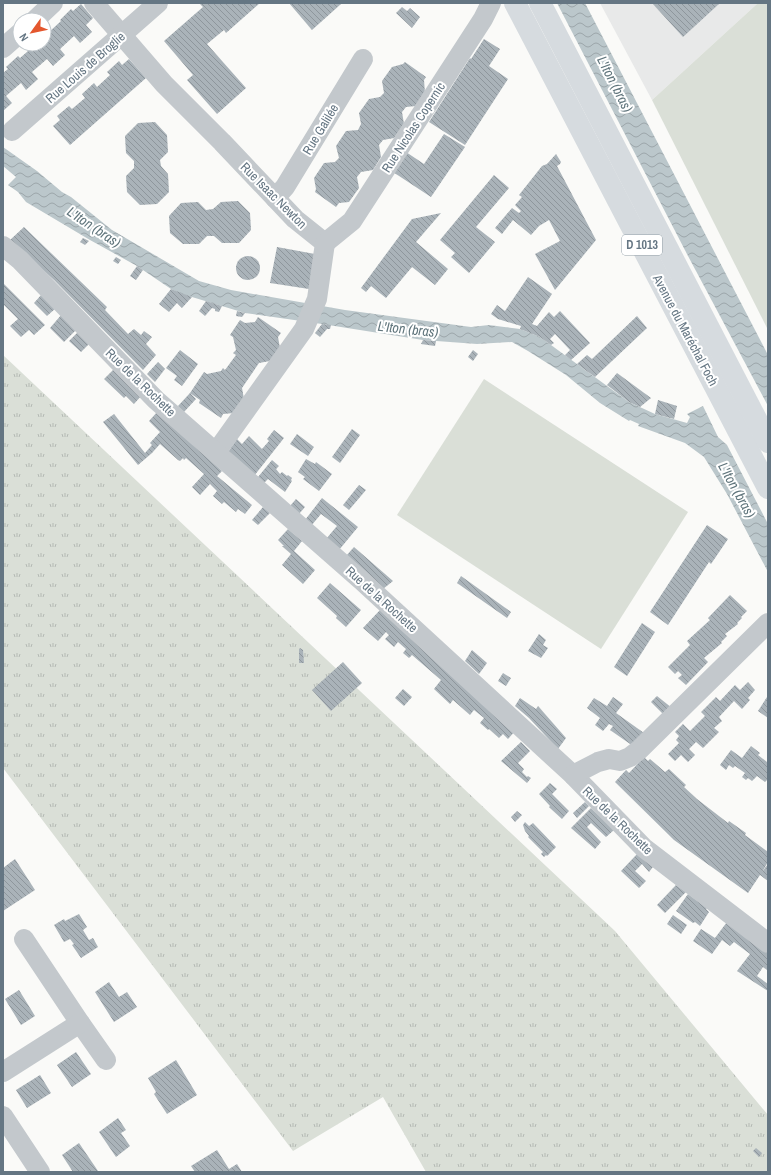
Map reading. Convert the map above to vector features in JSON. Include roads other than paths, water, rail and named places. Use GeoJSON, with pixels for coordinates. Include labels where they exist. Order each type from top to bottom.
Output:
{"type":"FeatureCollection","features":[{"type":"Feature","properties":{"kind":"main road","name":"Avenue du Maréchal Foch"},"geometry":{"type":"LineString","coordinates":[[516,3],[768,488]]}},
{"type":"Feature","properties":{"kind":"main road","name":"Avenue du Maréchal Foch"},"geometry":{"type":"LineString","coordinates":[[540,3],[768,442]]}},
{"type":"Feature","properties":{"kind":"street"},"geometry":{"type":"LineString","coordinates":[[43,12],[53,3]]}},
{"type":"Feature","properties":{"kind":"street","name":"Rue Isaac Newton"},"geometry":{"type":"LineString","coordinates":[[94,3],[164,84],[222,142],[295,219],[325,243]]}},
{"type":"Feature","properties":{"kind":"street","name":"Rue Louis de Broglie"},"geometry":{"type":"LineString","coordinates":[[12,131],[158,3]]}},
{"type":"Feature","properties":{"kind":"street","name":"Rue Nicolas Copernic"},"geometry":{"type":"LineString","coordinates":[[325,243],[352,221],[491,3]]}},
{"type":"Feature","properties":{"kind":"street"},"geometry":{"type":"LineString","coordinates":[[3,48],[12,40]]}},
{"type":"Feature","properties":{"kind":"street","name":"Rue Galilée"},"geometry":{"type":"LineString","coordinates":[[275,198],[285,187],[363,59]]}},
{"type":"Feature","properties":{"kind":"street"},"geometry":{"type":"LineString","coordinates":[[216,452],[304,329],[317,299],[325,243]]}},
{"type":"Feature","properties":{"kind":"street","name":"Rue de la Rochette"},"geometry":{"type":"LineString","coordinates":[[3,246],[20,260],[156,400],[361,580],[573,775],[644,848],[768,942]]}},
{"type":"Feature","properties":{"kind":"street"},"geometry":{"type":"LineString","coordinates":[[573,775],[598,762],[608,759],[620,761],[630,757],[639,750],[768,623]]}},
{"type":"Feature","properties":{"kind":"street"},"geometry":{"type":"LineString","coordinates":[[24,939],[106,1060]]}},
{"type":"Feature","properties":{"kind":"street"},"geometry":{"type":"LineString","coordinates":[[3,1072],[80,1023]]}},
{"type":"Feature","properties":{"kind":"street"},"geometry":{"type":"LineString","coordinates":[[3,1116],[36,1171]]}},
{"type":"Feature","properties":{"kind":"water","name":"L'Iton (bras)"},"geometry":{"type":"Polygon","coordinates":[[[557,3],[585,3],[768,355],[768,406],[688,256],[557,3]]]}},
{"type":"Feature","properties":{"kind":"water","name":"L'Iton (bras)"},"geometry":{"type":"Polygon","coordinates":[[[3,147],[37,171],[112,230],[199,281],[231,290],[345,310],[471,327],[489,325],[520,329],[540,337],[629,402],[655,414],[687,423],[690,417],[687,414],[703,406],[718,437],[727,445],[768,524],[768,572],[727,494],[704,457],[685,443],[638,426],[639,424],[630,420],[629,421],[600,403],[566,375],[512,342],[477,344],[423,340],[245,313],[182,294],[171,289],[137,266],[26,202],[18,192],[8,185],[16,177],[3,166],[3,147]]]}}]}
